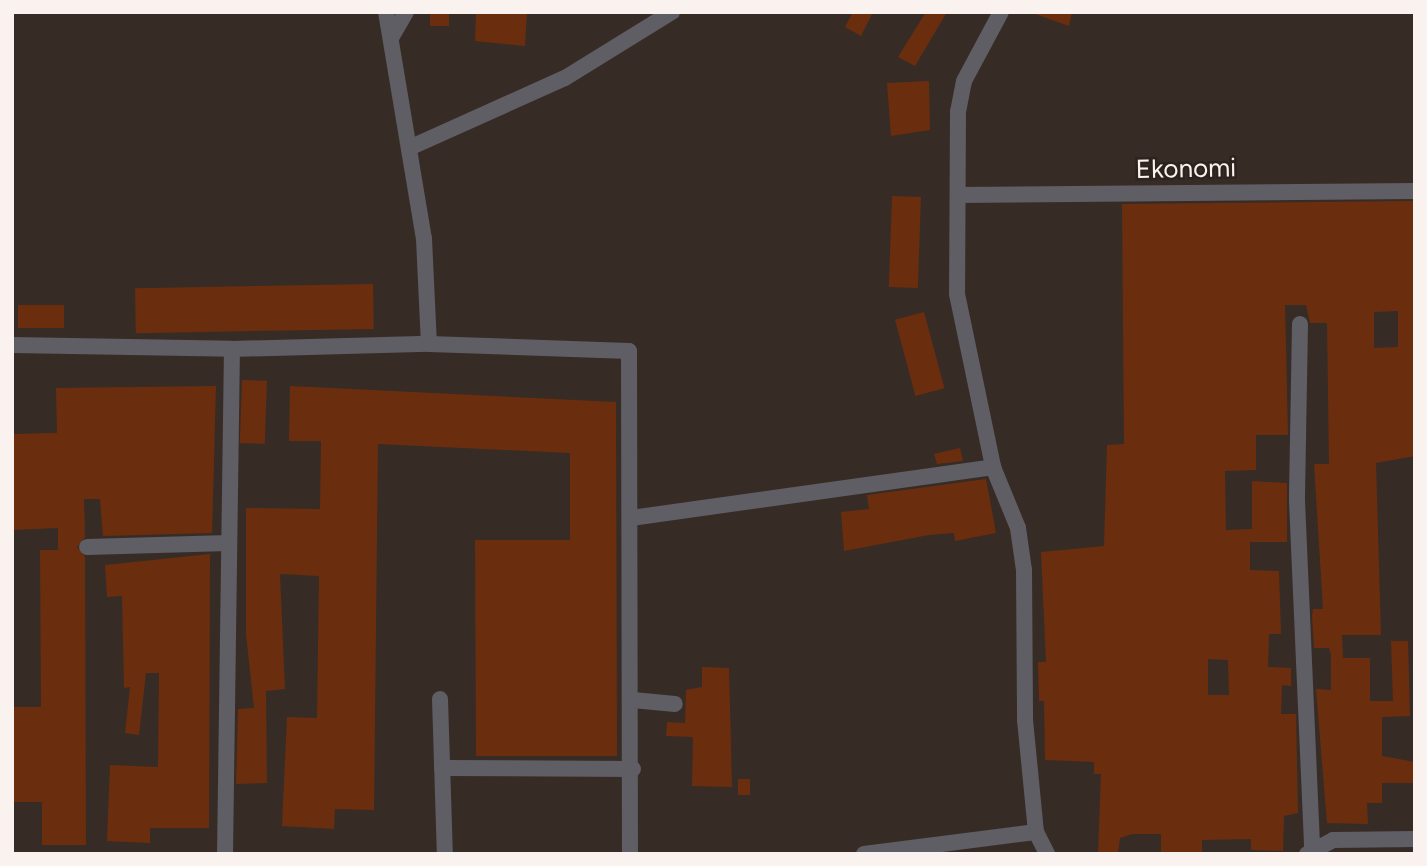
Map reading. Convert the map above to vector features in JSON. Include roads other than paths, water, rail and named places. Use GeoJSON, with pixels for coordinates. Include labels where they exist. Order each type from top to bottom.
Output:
{"type":"FeatureCollection","features":[{"type":"Feature","properties":{"kind":"street"},"geometry":{"type":"LineString","coordinates":[[386,12],[424,239],[429,344]]}},
{"type":"Feature","properties":{"kind":"street"},"geometry":{"type":"LineString","coordinates":[[391,38],[406,12]]}},
{"type":"Feature","properties":{"kind":"street"},"geometry":{"type":"LineString","coordinates":[[409,148],[565,78],[672,12]]}},
{"type":"Feature","properties":{"kind":"street"},"geometry":{"type":"LineString","coordinates":[[1001,12],[964,81],[958,195],[957,293],[993,467],[1018,528],[1024,570],[1025,720],[1035,832],[1047,854]]}},
{"type":"Feature","properties":{"kind":"street","name":"Ekonomi"},"geometry":{"type":"LineString","coordinates":[[958,195],[1415,191]]}},
{"type":"Feature","properties":{"kind":"street"},"geometry":{"type":"LineString","coordinates":[[1300,324],[1298,527],[1309,851],[1351,839],[1415,839]]}},
{"type":"Feature","properties":{"kind":"street"},"geometry":{"type":"LineString","coordinates":[[12,345],[232,349],[429,344],[629,351],[634,769],[630,854]]}},
{"type":"Feature","properties":{"kind":"street"},"geometry":{"type":"LineString","coordinates":[[225,854],[232,349]]}},
{"type":"Feature","properties":{"kind":"street"},"geometry":{"type":"LineString","coordinates":[[631,518],[993,467]]}},
{"type":"Feature","properties":{"kind":"street"},"geometry":{"type":"LineString","coordinates":[[87,547],[229,543]]}},
{"type":"Feature","properties":{"kind":"street"},"geometry":{"type":"LineString","coordinates":[[440,699],[445,854]]}},
{"type":"Feature","properties":{"kind":"street"},"geometry":{"type":"LineString","coordinates":[[633,701],[676,704]]}},
{"type":"Feature","properties":{"kind":"street"},"geometry":{"type":"LineString","coordinates":[[442,768],[634,769]]}},
{"type":"Feature","properties":{"kind":"street"},"geometry":{"type":"LineString","coordinates":[[864,854],[1035,832]]}}]}
